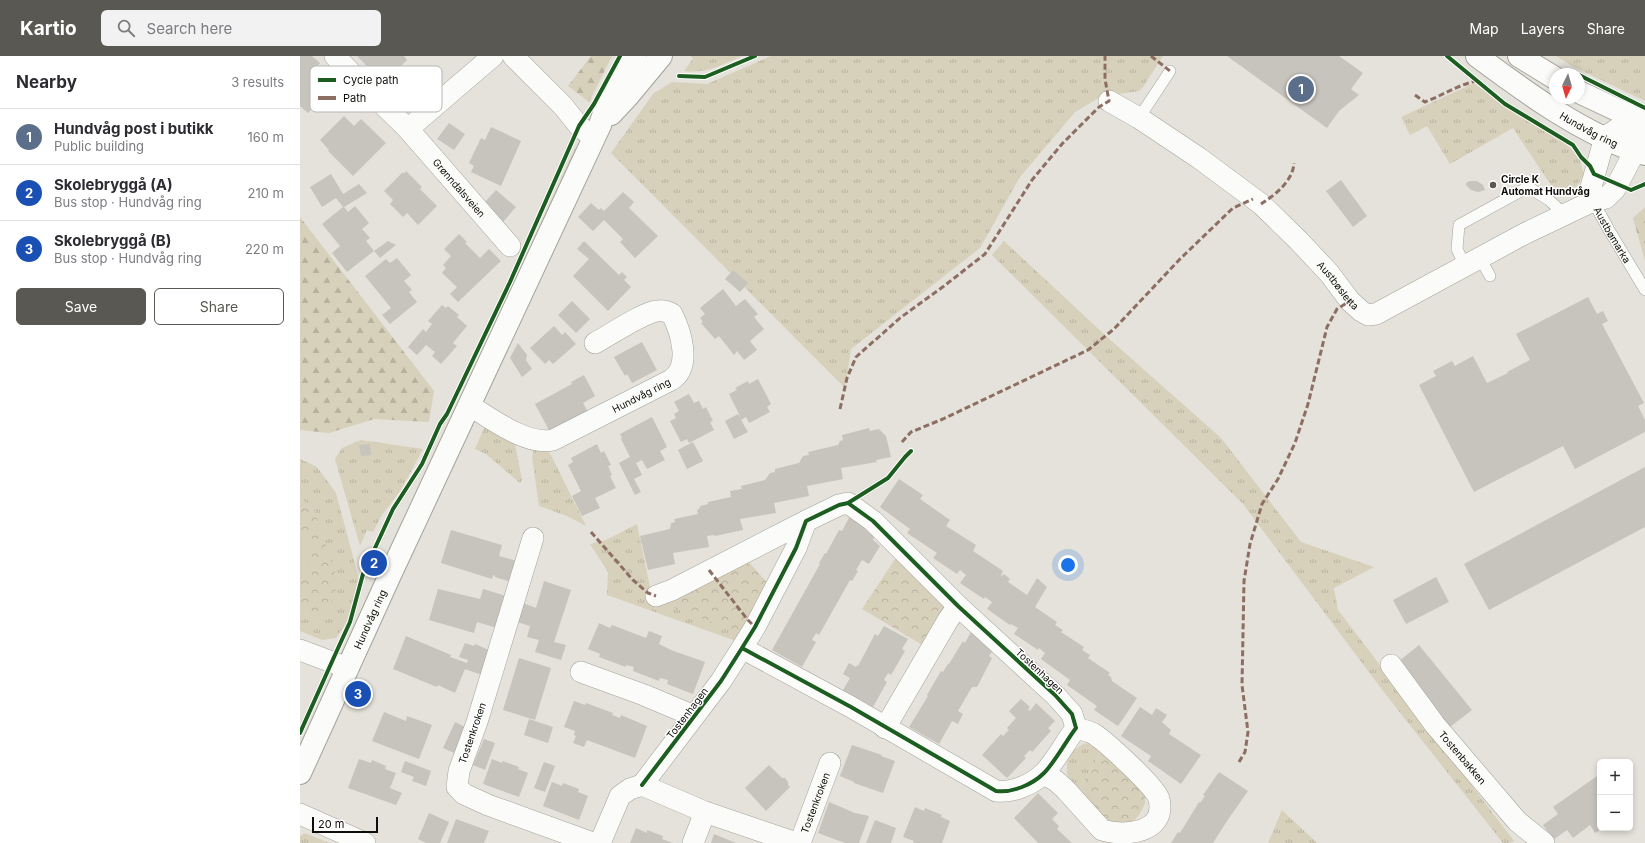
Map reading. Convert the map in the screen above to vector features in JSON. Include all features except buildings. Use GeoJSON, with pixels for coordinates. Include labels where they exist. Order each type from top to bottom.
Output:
{"type":"FeatureCollection","features":[{"type":"Feature","properties":{"kind":"main road"},"geometry":{"type":"LineString","coordinates":[[469,405],[606,107],[635,56]]}},
{"type":"Feature","properties":{"kind":"main road"},"geometry":{"type":"LineString","coordinates":[[596,131],[628,97],[661,56]]}},
{"type":"Feature","properties":{"kind":"main road","name":"Hundvåg ring"},"geometry":{"type":"LineString","coordinates":[[1477,56],[1514,84],[1568,118],[1604,137],[1640,152]]}},
{"type":"Feature","properties":{"kind":"main road"},"geometry":{"type":"LineString","coordinates":[[1519,56],[1549,74]]}},
{"type":"Feature","properties":{"kind":"main road"},"geometry":{"type":"LineString","coordinates":[[1585,95],[1639,121]]}},
{"type":"Feature","properties":{"kind":"main road","name":"Hundvåg ring"},"geometry":{"type":"LineString","coordinates":[[300,773],[469,405]]}},
{"type":"Feature","properties":{"kind":"street","name":"Grønndalsveien"},"geometry":{"type":"LineString","coordinates":[[335,56],[344,66]]}},
{"type":"Feature","properties":{"kind":"street"},"geometry":{"type":"LineString","coordinates":[[442,100],[493,56]]}},
{"type":"Feature","properties":{"kind":"street"},"geometry":{"type":"LineString","coordinates":[[513,56],[563,106],[579,126],[596,131]]}},
{"type":"Feature","properties":{"kind":"street","name":"Austbøsletta"},"geometry":{"type":"LineString","coordinates":[[1109,101],[1139,118],[1199,158],[1261,204],[1329,273],[1350,300],[1361,311],[1368,315],[1376,314],[1564,214],[1593,201],[1606,198],[1615,189],[1640,152],[1639,121]]}},
{"type":"Feature","properties":{"kind":"street","name":"Grønndalsveien"},"geometry":{"type":"LineString","coordinates":[[389,112],[408,130],[510,246]]}},
{"type":"Feature","properties":{"kind":"street"},"geometry":{"type":"LineString","coordinates":[[408,130],[429,112]]}},
{"type":"Feature","properties":{"kind":"street"},"geometry":{"type":"LineString","coordinates":[[1593,201],[1591,187],[1604,137],[1639,121]]}},
{"type":"Feature","properties":{"kind":"street","name":"Hundvåg ring"},"geometry":{"type":"LineString","coordinates":[[469,405],[522,435],[545,441],[553,440],[671,380],[677,376],[681,370],[683,362],[680,339],[675,320],[672,314],[663,310],[646,315],[595,343]]}},
{"type":"Feature","properties":{"kind":"street","name":"Tostenhagen"},"geometry":{"type":"LineString","coordinates":[[656,596],[672,590],[834,507],[848,503],[873,521],[958,606],[1055,695],[1072,714],[1076,728]]}},
{"type":"Feature","properties":{"kind":"street","name":"Tostenhagen"},"geometry":{"type":"LineString","coordinates":[[642,785],[721,681],[742,648],[755,627],[796,548],[806,521]]}},
{"type":"Feature","properties":{"kind":"street","name":"Tostenkroken"},"geometry":{"type":"LineString","coordinates":[[533,538],[477,722],[459,772],[457,787],[464,794],[488,805],[593,843]]}},
{"type":"Feature","properties":{"kind":"street"},"geometry":{"type":"LineString","coordinates":[[886,728],[948,620],[958,606]]}},
{"type":"Feature","properties":{"kind":"street"},"geometry":{"type":"LineString","coordinates":[[742,648],[816,688],[996,791],[1005,792],[1016,789],[1028,784],[1044,774],[1076,728],[1093,734],[1144,779],[1159,798],[1159,809],[1154,822],[1146,830],[1120,833],[1102,830],[1065,789],[1056,781],[1044,774]]}},
{"type":"Feature","properties":{"kind":"street"},"geometry":{"type":"LineString","coordinates":[[300,650],[348,668]]}},
{"type":"Feature","properties":{"kind":"street","name":"Tostenbakken"},"geometry":{"type":"LineString","coordinates":[[1391,665],[1435,725],[1517,821],[1544,843]]}},
{"type":"Feature","properties":{"kind":"street","name":"Tostenhagen"},"geometry":{"type":"LineString","coordinates":[[581,672],[644,695],[694,716]]}},
{"type":"Feature","properties":{"kind":"street","name":"Tostenkroken"},"geometry":{"type":"LineString","coordinates":[[800,843],[830,763]]}},
{"type":"Feature","properties":{"kind":"street"},"geometry":{"type":"LineString","coordinates":[[600,843],[620,796],[630,789],[642,785]]}},
{"type":"Feature","properties":{"kind":"street","name":"Tostenkroken"},"geometry":{"type":"LineString","coordinates":[[642,785],[705,812],[796,843]]}},
{"type":"Feature","properties":{"kind":"street"},"geometry":{"type":"LineString","coordinates":[[693,843],[705,812]]}},
{"type":"Feature","properties":{"kind":"street"},"geometry":{"type":"LineString","coordinates":[[300,814],[365,843]]}},
{"type":"Feature","properties":{"kind":"lane"},"geometry":{"type":"LineString","coordinates":[[1139,118],[1170,70]]}},
{"type":"Feature","properties":{"kind":"lane"},"geometry":{"type":"LineString","coordinates":[[1490,276],[1456,249],[1459,225],[1528,187],[1549,200],[1564,214]]}},
{"type":"Feature","properties":{"kind":"lane","name":"Austbømarka"},"geometry":{"type":"LineString","coordinates":[[1593,201],[1645,290]]}},
{"type":"Feature","properties":{"kind":"green space"},"geometry":{"type":"Polygon","coordinates":[[[591,56],[612,56],[589,102],[568,86],[591,56]]]}},
{"type":"Feature","properties":{"kind":"green space"},"geometry":{"type":"Polygon","coordinates":[[[691,56],[741,56],[707,70],[692,72],[684,71],[693,59],[691,56]]]}},
{"type":"Feature","properties":{"kind":"green space"},"geometry":{"type":"Polygon","coordinates":[[[771,56],[1163,56],[1139,91],[1100,97],[1075,112],[1020,177],[980,248],[851,349],[845,388],[611,153],[653,94],[672,82],[707,84],[771,56]]]}},
{"type":"Feature","properties":{"kind":"green space"},"geometry":{"type":"Polygon","coordinates":[[[1556,56],[1645,56],[1645,101],[1585,72],[1585,68],[1576,68],[1556,56]]]}},
{"type":"Feature","properties":{"kind":"green space"},"geometry":{"type":"Polygon","coordinates":[[[1474,83],[1505,106],[1561,140],[1578,155],[1584,174],[1576,188],[1558,196],[1513,128],[1450,164],[1427,126],[1410,135],[1401,117],[1474,83]]]}},
{"type":"Feature","properties":{"kind":"green space"},"geometry":{"type":"Polygon","coordinates":[[[575,148],[579,150],[466,388],[575,148]]]}},
{"type":"Feature","properties":{"kind":"green space"},"geometry":{"type":"Polygon","coordinates":[[[1645,207],[1645,261],[1633,218],[1645,207]]]}},
{"type":"Feature","properties":{"kind":"green space"},"geometry":{"type":"Polygon","coordinates":[[[300,217],[434,391],[429,422],[374,419],[329,433],[300,430],[300,217]]]}},
{"type":"Feature","properties":{"kind":"green space"},"geometry":{"type":"Polygon","coordinates":[[[1004,241],[1106,336],[1221,438],[1301,542],[1374,567],[1334,588],[1338,610],[1514,841],[1510,843],[1503,843],[1383,691],[1243,504],[992,255],[1004,241]]]}},
{"type":"Feature","properties":{"kind":"green space"},"geometry":{"type":"Polygon","coordinates":[[[484,428],[497,429],[514,439],[522,480],[520,483],[486,454],[475,449],[484,428]]]}},
{"type":"Feature","properties":{"kind":"green space"},"geometry":{"type":"Polygon","coordinates":[[[361,440],[423,449],[401,490],[382,515],[373,532],[367,530],[360,546],[335,459],[342,448],[361,440]]]}},
{"type":"Feature","properties":{"kind":"green space"},"geometry":{"type":"Polygon","coordinates":[[[534,448],[547,450],[551,455],[586,526],[567,516],[539,506],[532,457],[534,448]]]}},
{"type":"Feature","properties":{"kind":"green space"},"geometry":{"type":"Polygon","coordinates":[[[300,459],[317,467],[336,493],[359,579],[348,620],[336,638],[322,640],[300,631],[300,612],[315,618],[315,512],[300,497],[300,459]]]}},
{"type":"Feature","properties":{"kind":"green space"},"geometry":{"type":"Polygon","coordinates":[[[300,497],[315,512],[338,582],[327,616],[315,618],[300,612],[300,497]]]}},
{"type":"Feature","properties":{"kind":"green space"},"geometry":{"type":"Polygon","coordinates":[[[637,524],[650,587],[656,599],[743,634],[736,641],[607,595],[608,572],[590,544],[606,540],[637,524]]]}},
{"type":"Feature","properties":{"kind":"green space"},"geometry":{"type":"Polygon","coordinates":[[[300,539],[316,545],[300,585],[300,539]]]}},
{"type":"Feature","properties":{"kind":"green space"},"geometry":{"type":"Polygon","coordinates":[[[897,556],[947,605],[924,646],[862,609],[897,556]]]}},
{"type":"Feature","properties":{"kind":"green space"},"geometry":{"type":"Polygon","coordinates":[[[749,562],[770,586],[743,634],[664,604],[749,562]]]}},
{"type":"Feature","properties":{"kind":"green space"},"geometry":{"type":"Polygon","coordinates":[[[1093,743],[1102,750],[1078,791],[1067,774],[1067,762],[1073,751],[1083,744],[1093,743]]]}},
{"type":"Feature","properties":{"kind":"green space"},"geometry":{"type":"Polygon","coordinates":[[[1102,750],[1127,772],[1143,792],[1145,798],[1144,805],[1136,819],[1128,823],[1105,823],[1078,791],[1102,750]]]}},
{"type":"Feature","properties":{"kind":"green space"},"geometry":{"type":"Polygon","coordinates":[[[1282,810],[1317,843],[1268,843],[1282,810]]]}},
{"type":"Feature","properties":{"kind":"green space"},"geometry":{"type":"Polygon","coordinates":[[[305,833],[329,843],[300,843],[300,836],[305,833]]]}},
{"type":"Feature","properties":{"kind":"marked path"},"geometry":{"type":"LineString","coordinates":[[840,409],[847,378],[856,357],[900,318],[985,254],[1032,180],[1062,144],[1099,107],[1109,101],[1105,79],[1105,56]]}},
{"type":"Feature","properties":{"kind":"marked path"},"geometry":{"type":"LineString","coordinates":[[1151,56],[1170,71]]}},
{"type":"Feature","properties":{"kind":"marked path"},"geometry":{"type":"LineString","coordinates":[[1415,95],[1425,102],[1476,81]]}},
{"type":"Feature","properties":{"kind":"marked path"},"geometry":{"type":"LineString","coordinates":[[1261,204],[1287,182],[1293,170],[1294,163]]}},
{"type":"Feature","properties":{"kind":"marked path"},"geometry":{"type":"LineString","coordinates":[[902,442],[911,432],[943,419],[1088,350],[1114,329],[1180,259],[1233,208],[1253,199]]}},
{"type":"Feature","properties":{"kind":"marked path"},"geometry":{"type":"LineString","coordinates":[[1239,762],[1245,752],[1248,732],[1242,685],[1244,581],[1250,544],[1262,504],[1278,479],[1295,443],[1308,404],[1327,327],[1337,309],[1350,301]]}},
{"type":"Feature","properties":{"kind":"marked path"},"geometry":{"type":"LineString","coordinates":[[591,532],[633,580],[648,593],[656,596]]}},
{"type":"Feature","properties":{"kind":"marked path"},"geometry":{"type":"LineString","coordinates":[[709,570],[747,619],[755,627]]}},
{"type":"Feature","properties":{"kind":"cycle path"},"geometry":{"type":"LineString","coordinates":[[300,733],[350,622],[363,574],[393,509],[422,464],[440,424],[447,414],[510,282],[579,126],[594,104],[620,56]]}},
{"type":"Feature","properties":{"kind":"cycle path"},"geometry":{"type":"LineString","coordinates":[[679,76],[705,77],[755,56]]}},
{"type":"Feature","properties":{"kind":"cycle path"},"geometry":{"type":"LineString","coordinates":[[1447,56],[1505,104],[1573,145],[1581,157],[1590,166],[1594,174],[1631,190],[1645,184]]}},
{"type":"Feature","properties":{"kind":"cycle path"},"geometry":{"type":"LineString","coordinates":[[1585,78],[1645,108]]}},
{"type":"Feature","properties":{"kind":"cycle path"},"geometry":{"type":"LineString","coordinates":[[642,785],[721,681],[742,648],[755,627],[796,548],[806,521],[839,505],[848,503],[888,478],[911,451]]}},
{"type":"Feature","properties":{"kind":"cycle path"},"geometry":{"type":"LineString","coordinates":[[742,648],[851,707],[996,791],[1009,791],[1022,787],[1034,781],[1044,773],[1052,763],[1076,728],[1072,714],[1055,695],[958,606],[873,521],[848,503]]}},
{"type":"Feature","properties":{"kind":"place","name":"Hundvåg post i butikk"},"geometry":{"type":"Point","coordinates":[1301,89]}},
{"type":"Feature","properties":{"kind":"place","name":"Circle K Automat Hundvåg"},"geometry":{"type":"Point","coordinates":[1493,185]}},
{"type":"Feature","properties":{"kind":"place","name":"Skolebryggå (A)"},"geometry":{"type":"Point","coordinates":[374,563]}},
{"type":"Feature","properties":{"kind":"place","name":"Skolebryggå (B)"},"geometry":{"type":"Point","coordinates":[358,694]}}]}
